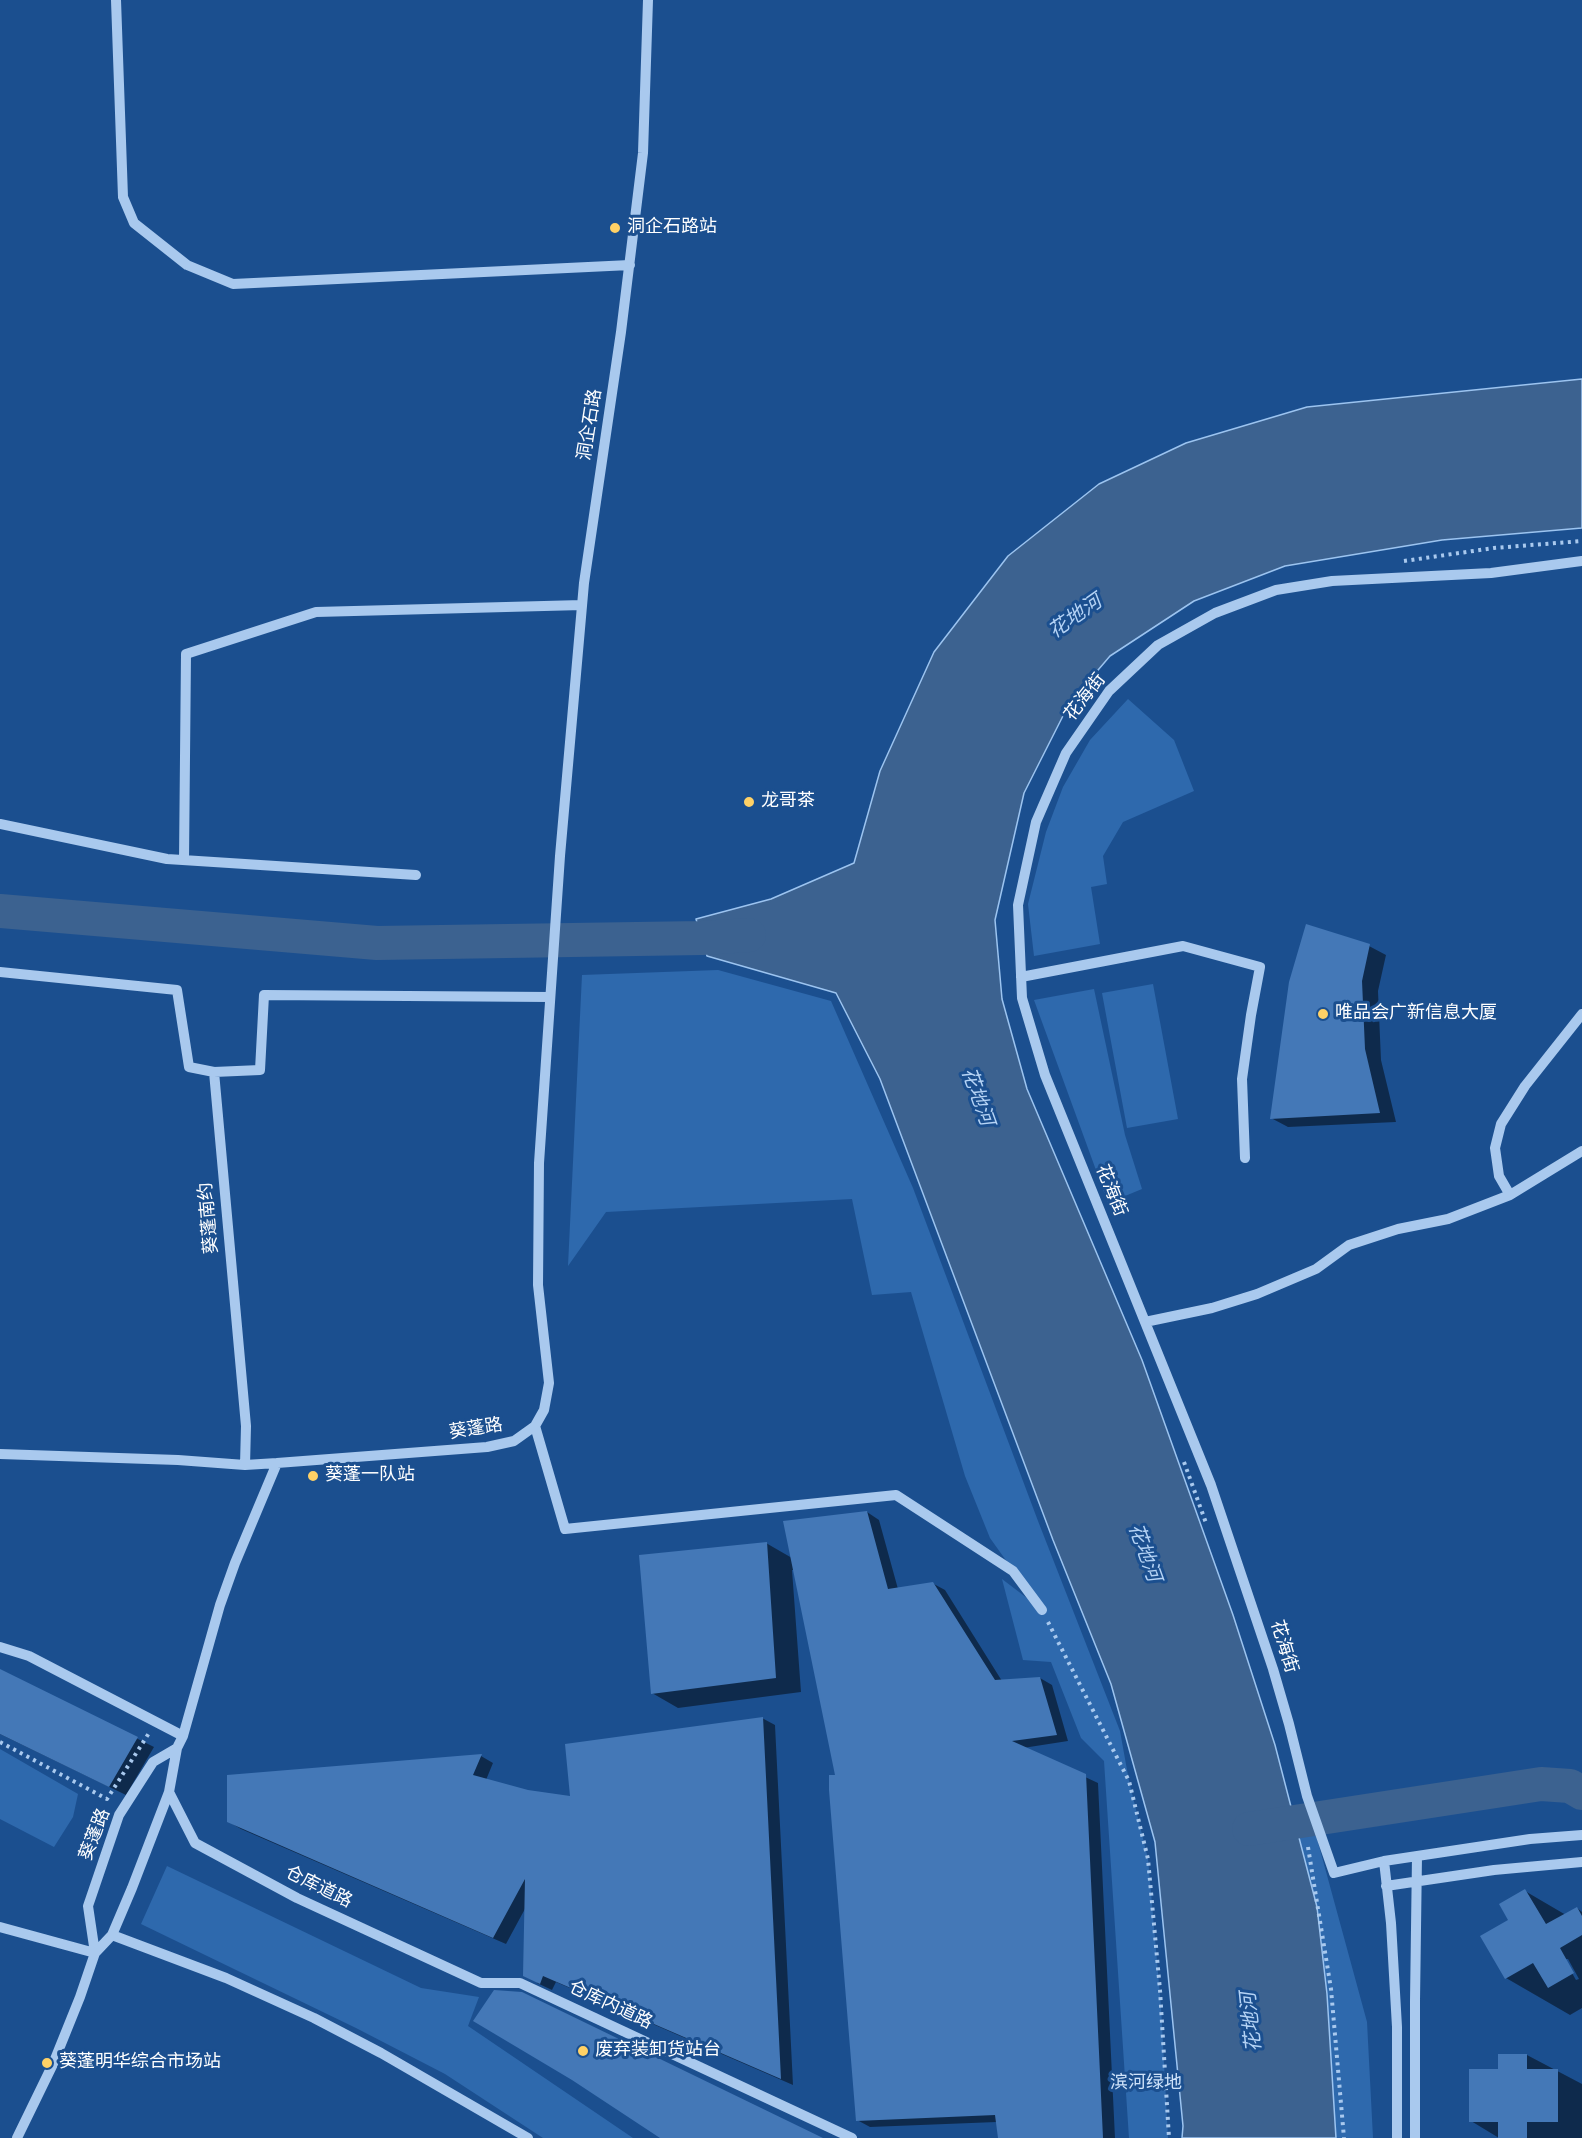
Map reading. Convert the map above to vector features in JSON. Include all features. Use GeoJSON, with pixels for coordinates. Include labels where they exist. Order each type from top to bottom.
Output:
{"type":"FeatureCollection","features":[{"type":"Feature","properties":{"kind":"street"},"geometry":{"type":"LineString","coordinates":[[116,0],[123,197],[134,223],[187,265],[233,284],[630,265]]}},
{"type":"Feature","properties":{"kind":"street","name":"洞企石路"},"geometry":{"type":"LineString","coordinates":[[550,992],[582,605],[590,534],[610,413],[630,265],[643,153],[648,0]]}},
{"type":"Feature","properties":{"kind":"street","name":"花海街"},"geometry":{"type":"LineString","coordinates":[[1582,561],[1491,573],[1332,581],[1276,590],[1215,613],[1158,645],[1110,691],[1066,753],[1036,822],[1018,905],[1022,998],[1046,1075],[1211,1485],[1289,1724],[1306,1792],[1334,1873],[1384,1861],[1530,1839],[1582,1835]]}},
{"type":"Feature","properties":{"kind":"street"},"geometry":{"type":"LineString","coordinates":[[184,860],[186,654],[316,612],[582,605]]}},
{"type":"Feature","properties":{"kind":"street"},"geometry":{"type":"LineString","coordinates":[[0,824],[167,859],[416,874]]}},
{"type":"Feature","properties":{"kind":"street"},"geometry":{"type":"LineString","coordinates":[[1021,977],[1183,946],[1260,967],[1242,1079],[1245,1158]]}},
{"type":"Feature","properties":{"kind":"street"},"geometry":{"type":"LineString","coordinates":[[0,972],[177,990],[189,1067],[214,1072],[260,1070],[264,995],[550,992],[537,1227],[537,1285],[549,1383],[544,1410],[535,1426],[566,1529],[896,1495],[1013,1571],[1042,1610]]}},
{"type":"Feature","properties":{"kind":"street"},"geometry":{"type":"LineString","coordinates":[[1510,1195],[1499,1176],[1496,1157],[1495,1148],[1501,1124],[1525,1086],[1582,1014]]}},
{"type":"Feature","properties":{"kind":"street","name":"葵蓬南约"},"geometry":{"type":"LineString","coordinates":[[214,1072],[246,1426],[244,1465]]}},
{"type":"Feature","properties":{"kind":"street"},"geometry":{"type":"LineString","coordinates":[[1145,1322],[1212,1308],[1257,1294],[1316,1269],[1349,1245],[1398,1229],[1448,1219],[1510,1195],[1582,1152]]}},
{"type":"Feature","properties":{"kind":"street","name":"葵蓬路"},"geometry":{"type":"LineString","coordinates":[[17,2138],[52,2064],[80,1997],[95,1953],[112,1935],[169,1792],[177,1748],[183,1736],[220,1605],[277,1463],[487,1447],[514,1441],[535,1426]]}},
{"type":"Feature","properties":{"kind":"street"},"geometry":{"type":"LineString","coordinates":[[0,1454],[178,1460],[244,1465],[277,1463]]}},
{"type":"Feature","properties":{"kind":"street"},"geometry":{"type":"LineString","coordinates":[[0,1647],[29,1656],[183,1736]]}},
{"type":"Feature","properties":{"kind":"street","name":"葵蓬路"},"geometry":{"type":"LineString","coordinates":[[95,1953],[88,1906],[118,1815],[153,1762],[177,1748]]}},
{"type":"Feature","properties":{"kind":"street","name":"仓库道路"},"geometry":{"type":"LineString","coordinates":[[169,1792],[195,1843],[297,1898],[481,1983]]}},
{"type":"Feature","properties":{"kind":"street"},"geometry":{"type":"LineString","coordinates":[[1415,2138],[1417,1856]]}},
{"type":"Feature","properties":{"kind":"street"},"geometry":{"type":"LineString","coordinates":[[1384,1861],[1391,1923],[1397,2027],[1397,2138]]}},
{"type":"Feature","properties":{"kind":"street"},"geometry":{"type":"LineString","coordinates":[[1386,1886],[1494,1870],[1582,1862]]}},
{"type":"Feature","properties":{"kind":"street"},"geometry":{"type":"LineString","coordinates":[[0,1927],[95,1953]]}},
{"type":"Feature","properties":{"kind":"street"},"geometry":{"type":"LineString","coordinates":[[112,1935],[226,1978],[314,2018],[381,2053],[528,2138]]}},
{"type":"Feature","properties":{"kind":"street","name":"仓库内道路"},"geometry":{"type":"LineString","coordinates":[[481,1983],[520,1983],[852,2138]]}},
{"type":"Feature","properties":{"kind":"path"},"geometry":{"type":"LineString","coordinates":[[1402,561],[1494,548],[1582,541]]}},
{"type":"Feature","properties":{"kind":"path"},"geometry":{"type":"LineString","coordinates":[[1181,1455],[1209,1531]]}},
{"type":"Feature","properties":{"kind":"path"},"geometry":{"type":"LineString","coordinates":[[1042,1610],[1129,1781],[1149,1859],[1169,2138]]}},
{"type":"Feature","properties":{"kind":"path"},"geometry":{"type":"LineString","coordinates":[[0,1742],[107,1799],[156,1722]]}},
{"type":"Feature","properties":{"kind":"path"},"geometry":{"type":"LineString","coordinates":[[1307,1839],[1332,1989],[1344,2138]]}},
{"type":"Feature","properties":{"kind":"green space"},"geometry":{"type":"Polygon","coordinates":[[[1128,699],[1174,740],[1194,791],[1123,822],[1103,856],[1107,884],[1091,887],[1100,944],[1034,956],[1028,904],[1046,832],[1063,787],[1090,740],[1128,699]]]}},
{"type":"Feature","properties":{"kind":"green space","name":"滨河绿地"},"geometry":{"type":"Polygon","coordinates":[[[718,970],[831,1001],[913,1188],[1038,1521],[1120,1731],[1129,1781],[1148,1859],[1161,2007],[1168,2138],[1129,2138],[1104,1761],[1081,1738],[1051,1662],[1023,1660],[1002,1579],[1040,1608],[990,1538],[965,1476],[911,1292],[872,1295],[852,1199],[606,1212],[568,1266],[582,975],[718,970]]]}},
{"type":"Feature","properties":{"kind":"green space"},"geometry":{"type":"Polygon","coordinates":[[[1153,984],[1178,1119],[1127,1128],[1102,993],[1153,984]]]}},
{"type":"Feature","properties":{"kind":"green space"},"geometry":{"type":"Polygon","coordinates":[[[1094,989],[1125,1135],[1142,1189],[1108,1203],[1034,1000],[1094,989]]]}},
{"type":"Feature","properties":{"kind":"green space"},"geometry":{"type":"Polygon","coordinates":[[[0,1749],[78,1794],[73,1817],[54,1847],[0,1819],[0,1749]]]}},
{"type":"Feature","properties":{"kind":"green space"},"geometry":{"type":"Polygon","coordinates":[[[1313,1824],[1367,2022],[1373,2138],[1336,2138],[1327,1994],[1297,1831],[1313,1824]]]}},
{"type":"Feature","properties":{"kind":"green space"},"geometry":{"type":"Polygon","coordinates":[[[167,1866],[421,1988],[479,1997],[468,2026],[633,2138],[543,2138],[445,2074],[356,2028],[141,1924],[167,1866]]]}},
{"type":"Feature","properties":{"kind":"water","name":"花地河"},"geometry":{"type":"Polygon","coordinates":[[[1582,379],[1582,528],[1442,540],[1285,566],[1194,601],[1110,656],[1069,704],[1024,793],[995,920],[1002,999],[1027,1089],[1142,1360],[1233,1615],[1275,1745],[1317,1907],[1327,1994],[1336,2138],[1182,2138],[1183,2126],[1155,1842],[1111,1684],[1053,1540],[880,1079],[836,993],[707,956],[696,919],[771,899],[854,863],[880,771],[934,652],[1008,556],[1099,484],[1186,443],[1307,407],[1582,379]]]}},
{"type":"Feature","properties":{"kind":"building","name":"唯品会广新信息大厦"},"geometry":{"type":"Polygon","coordinates":[[[1306,924],[1370,944],[1362,981],[1365,1049],[1380,1113],[1270,1119],[1289,982],[1306,924]]]}},
{"type":"Feature","properties":{"kind":"building"},"geometry":{"type":"Polygon","coordinates":[[[867,1511],[888,1589],[933,1582],[995,1680],[1040,1677],[1057,1735],[1012,1741],[1086,1774],[1103,2138],[998,2138],[995,2115],[856,2121],[829,1790],[829,1775],[835,1775],[783,1521],[867,1511]]]}},
{"type":"Feature","properties":{"kind":"building"},"geometry":{"type":"Polygon","coordinates":[[[767,1542],[776,1678],[651,1694],[639,1555],[767,1542]]]}},
{"type":"Feature","properties":{"kind":"building"},"geometry":{"type":"Polygon","coordinates":[[[0,1669],[138,1737],[109,1787],[0,1734],[0,1669]]]}},
{"type":"Feature","properties":{"kind":"building"},"geometry":{"type":"Polygon","coordinates":[[[763,1717],[781,2079],[543,1976],[540,1984],[523,1976],[525,1879],[493,1938],[227,1822],[227,1775],[482,1754],[473,1775],[528,1790],[570,1796],[565,1744],[763,1717]]]}},
{"type":"Feature","properties":{"kind":"building"},"geometry":{"type":"Polygon","coordinates":[[[1525,1889],[1546,1924],[1577,1907],[1582,1916],[1582,1935],[1560,1948],[1574,1973],[1548,1988],[1533,1963],[1505,1979],[1480,1936],[1508,1920],[1499,1904],[1525,1889]]]}},
{"type":"Feature","properties":{"kind":"building","name":"废弃装卸货站台"},"geometry":{"type":"Polygon","coordinates":[[[494,1990],[522,1992],[823,2138],[660,2138],[572,2080],[473,2021],[494,1990]]]}},
{"type":"Feature","properties":{"kind":"building"},"geometry":{"type":"Polygon","coordinates":[[[1498,2054],[1527,2054],[1527,2069],[1558,2069],[1558,2122],[1527,2122],[1527,2138],[1498,2138],[1498,2122],[1469,2122],[1469,2069],[1498,2069],[1498,2054]]]}},
{"type":"Feature","properties":{"kind":"waterway"},"geometry":{"type":"LineString","coordinates":[[0,911],[377,943],[702,938],[749,935]]}},
{"type":"Feature","properties":{"kind":"waterway"},"geometry":{"type":"LineString","coordinates":[[1249,1829],[1541,1784],[1570,1786],[1582,1793]]}},
{"type":"Feature","properties":{"kind":"place","name":"洞企石路站"},"geometry":{"type":"Point","coordinates":[615,228]}},
{"type":"Feature","properties":{"kind":"place","name":"龙哥茶"},"geometry":{"type":"Point","coordinates":[749,802]}},
{"type":"Feature","properties":{"kind":"place","name":"唯品会广新信息大厦"},"geometry":{"type":"Point","coordinates":[1323,1014]}},
{"type":"Feature","properties":{"kind":"place","name":"葵蓬一队站"},"geometry":{"type":"Point","coordinates":[313,1476]}},
{"type":"Feature","properties":{"kind":"place","name":"废弃装卸货站台"},"geometry":{"type":"Point","coordinates":[583,2051]}},
{"type":"Feature","properties":{"kind":"place","name":"葵蓬明华综合市场站"},"geometry":{"type":"Point","coordinates":[47,2063]}}]}
